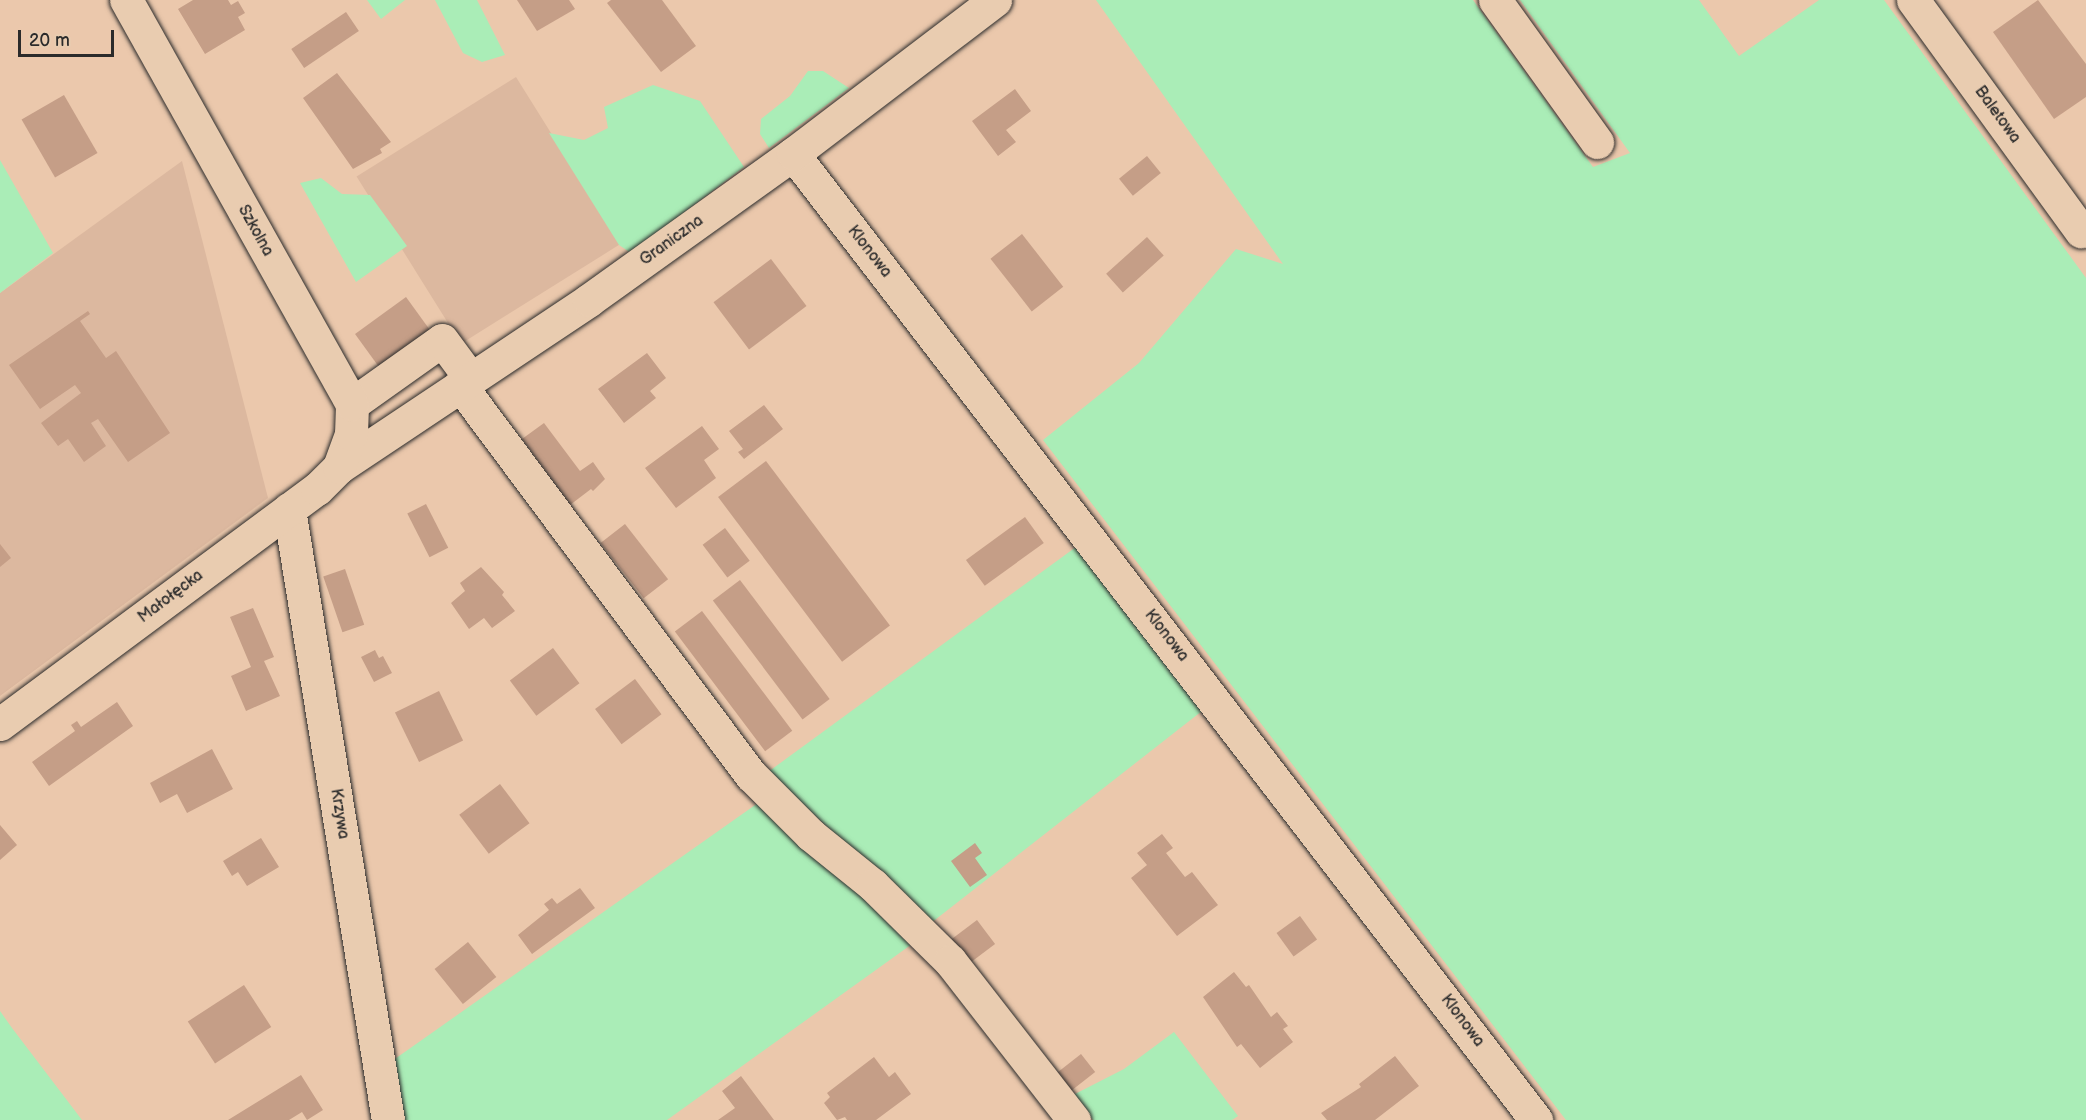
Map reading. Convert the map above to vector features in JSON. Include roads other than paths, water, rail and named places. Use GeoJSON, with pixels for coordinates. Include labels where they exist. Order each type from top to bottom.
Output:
{"type":"FeatureCollection","features":[{"type":"Feature","properties":{"kind":"street","name":"Szkolna"},"geometry":{"type":"LineString","coordinates":[[126,0],[352,404]]}},
{"type":"Feature","properties":{"kind":"street","name":"Graniczna"},"geometry":{"type":"LineString","coordinates":[[339,468],[465,381],[589,300],[794,154],[995,0]]}},
{"type":"Feature","properties":{"kind":"street"},"geometry":{"type":"LineString","coordinates":[[1495,0],[1598,142]]}},
{"type":"Feature","properties":{"kind":"street","name":"Baletowa"},"geometry":{"type":"LineString","coordinates":[[1913,0],[2081,231]]}},
{"type":"Feature","properties":{"kind":"street","name":"Klonowa"},"geometry":{"type":"LineString","coordinates":[[794,154],[1536,1120]]}},
{"type":"Feature","properties":{"kind":"street"},"geometry":{"type":"LineString","coordinates":[[339,468],[351,434],[352,404],[442,340],[465,381],[751,775],[811,835],[873,885],[951,961],[1074,1120]]}},
{"type":"Feature","properties":{"kind":"street","name":"Małołęcka"},"geometry":{"type":"LineString","coordinates":[[0,724],[289,509],[339,468]]}},
{"type":"Feature","properties":{"kind":"street","name":"Krzywa"},"geometry":{"type":"LineString","coordinates":[[289,509],[388,1120]]}}]}
